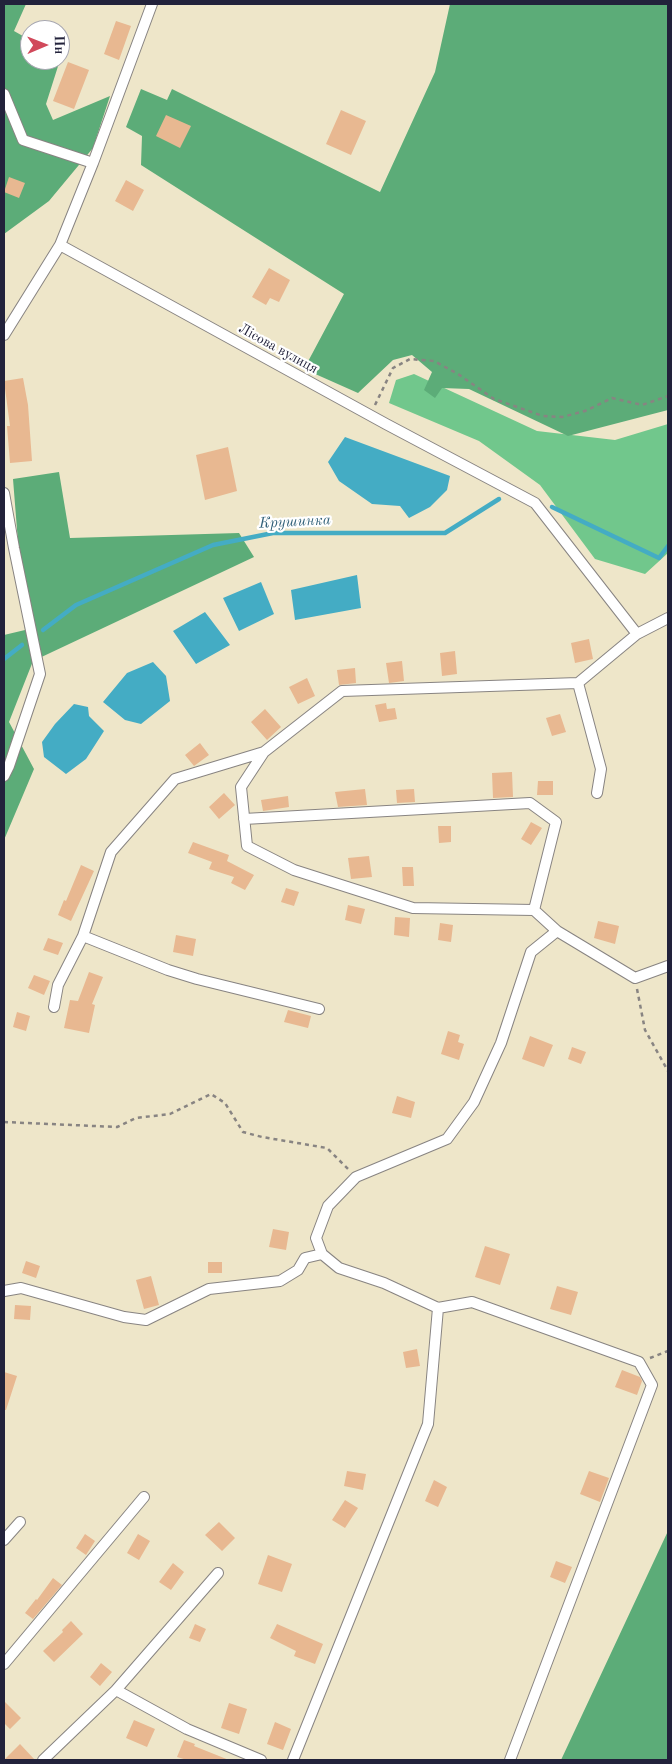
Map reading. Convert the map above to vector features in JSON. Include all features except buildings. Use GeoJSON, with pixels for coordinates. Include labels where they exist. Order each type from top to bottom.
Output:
{"type":"FeatureCollection","features":[{"type":"Feature","properties":{"kind":"street"},"geometry":{"type":"LineString","coordinates":[[4,335],[60,245],[93,163],[152,4]]}},
{"type":"Feature","properties":{"kind":"street"},"geometry":{"type":"LineString","coordinates":[[4,94],[23,140],[93,163]]}},
{"type":"Feature","properties":{"kind":"street","name":"Лісова вулиця"},"geometry":{"type":"LineString","coordinates":[[60,245],[535,503],[637,634]]}},
{"type":"Feature","properties":{"kind":"street"},"geometry":{"type":"LineString","coordinates":[[4,493],[40,674],[4,776]]}},
{"type":"Feature","properties":{"kind":"street"},"geometry":{"type":"LineString","coordinates":[[668,618],[637,634],[578,683],[342,691],[264,752],[241,787],[247,846],[294,870],[413,908],[534,910],[557,931],[635,978],[668,966]]}},
{"type":"Feature","properties":{"kind":"street"},"geometry":{"type":"LineString","coordinates":[[578,683],[601,769],[597,792]]}},
{"type":"Feature","properties":{"kind":"street"},"geometry":{"type":"LineString","coordinates":[[54,1007],[58,985],[83,936],[110,852],[175,779],[264,752]]}},
{"type":"Feature","properties":{"kind":"street"},"geometry":{"type":"LineString","coordinates":[[244,819],[530,803],[556,822],[534,910]]}},
{"type":"Feature","properties":{"kind":"street"},"geometry":{"type":"LineString","coordinates":[[510,1760],[652,1385],[639,1362],[472,1302],[438,1308],[384,1283],[339,1268],[322,1254],[316,1238],[328,1206],[356,1178],[447,1139],[474,1102],[501,1043],[531,952],[557,931]]}},
{"type":"Feature","properties":{"kind":"street"},"geometry":{"type":"LineString","coordinates":[[83,936],[168,970],[197,979],[319,1009]]}},
{"type":"Feature","properties":{"kind":"street"},"geometry":{"type":"LineString","coordinates":[[4,1291],[21,1288],[124,1317],[146,1320],[209,1288],[280,1281],[298,1270],[305,1258],[322,1254]]}},
{"type":"Feature","properties":{"kind":"street"},"geometry":{"type":"LineString","coordinates":[[293,1760],[428,1424],[438,1308]]}},
{"type":"Feature","properties":{"kind":"street"},"geometry":{"type":"LineString","coordinates":[[4,1664],[144,1498]]}},
{"type":"Feature","properties":{"kind":"street"},"geometry":{"type":"LineString","coordinates":[[4,1540],[20,1522]]}},
{"type":"Feature","properties":{"kind":"street"},"geometry":{"type":"LineString","coordinates":[[43,1760],[116,1690],[218,1573]]}},
{"type":"Feature","properties":{"kind":"street"},"geometry":{"type":"LineString","coordinates":[[116,1690],[187,1730],[262,1760]]}},
{"type":"Feature","properties":{"kind":"path"},"geometry":{"type":"LineString","coordinates":[[370,415],[393,368],[410,359],[434,361],[458,374],[494,399],[543,416],[562,417],[585,411],[612,398],[642,405],[668,396]]}},
{"type":"Feature","properties":{"kind":"path"},"geometry":{"type":"LineString","coordinates":[[635,978],[645,1030],[668,1071]]}},
{"type":"Feature","properties":{"kind":"path"},"geometry":{"type":"LineString","coordinates":[[4,1122],[117,1127],[136,1118],[170,1114],[211,1094],[225,1103],[243,1132],[327,1148],[356,1178]]}},
{"type":"Feature","properties":{"kind":"path"},"geometry":{"type":"LineString","coordinates":[[639,1362],[668,1351]]}},
{"type":"Feature","properties":{"kind":"green space"},"geometry":{"type":"Polygon","coordinates":[[[4,4],[26,4],[14,31],[20,34],[20,70],[57,70],[46,104],[53,120],[110,96],[93,148],[49,201],[4,234],[4,4]]]}},
{"type":"Feature","properties":{"kind":"green space"},"geometry":{"type":"Polygon","coordinates":[[[450,4],[668,4],[668,410],[568,436],[469,389],[442,388],[435,398],[424,390],[432,372],[412,355],[393,360],[358,393],[304,369],[344,294],[141,165],[142,136],[126,127],[141,89],[167,100],[172,89],[380,192],[435,72],[450,4]]]}},
{"type":"Feature","properties":{"kind":"green space"},"geometry":{"type":"Polygon","coordinates":[[[414,374],[537,431],[615,440],[668,424],[668,553],[645,574],[595,559],[540,485],[479,441],[389,403],[396,380],[414,374]]]}},
{"type":"Feature","properties":{"kind":"green space"},"geometry":{"type":"Polygon","coordinates":[[[59,472],[70,538],[239,533],[254,557],[33,661],[9,722],[34,769],[4,840],[4,635],[25,630],[13,479],[59,472]]]}},
{"type":"Feature","properties":{"kind":"green space"},"geometry":{"type":"Polygon","coordinates":[[[668,1531],[668,1760],[561,1760],[668,1531]]]}},
{"type":"Feature","properties":{"kind":"water"},"geometry":{"type":"Polygon","coordinates":[[[345,437],[450,476],[447,490],[430,507],[409,518],[400,506],[372,504],[339,481],[328,462],[345,437]]]}},
{"type":"Feature","properties":{"kind":"water"},"geometry":{"type":"Polygon","coordinates":[[[357,575],[361,608],[295,620],[291,590],[357,575]]]}},
{"type":"Feature","properties":{"kind":"water"},"geometry":{"type":"Polygon","coordinates":[[[261,582],[274,614],[239,631],[223,598],[261,582]]]}},
{"type":"Feature","properties":{"kind":"water"},"geometry":{"type":"Polygon","coordinates":[[[205,612],[230,645],[196,664],[173,631],[205,612]]]}},
{"type":"Feature","properties":{"kind":"water"},"geometry":{"type":"Polygon","coordinates":[[[153,662],[166,676],[170,701],[141,724],[125,720],[103,702],[127,673],[153,662]]]}},
{"type":"Feature","properties":{"kind":"water"},"geometry":{"type":"Polygon","coordinates":[[[74,704],[88,707],[89,716],[104,731],[86,759],[66,774],[44,757],[42,742],[55,724],[74,704]]]}},
{"type":"Feature","properties":{"kind":"waterway","name":"Крушинка"},"geometry":{"type":"LineString","coordinates":[[43,630],[76,605],[213,545],[273,533],[445,533],[499,499]]}},
{"type":"Feature","properties":{"kind":"waterway","name":"Крушинка"},"geometry":{"type":"LineString","coordinates":[[552,507],[659,558],[668,546]]}},
{"type":"Feature","properties":{"kind":"waterway","name":"Крушинка"},"geometry":{"type":"LineString","coordinates":[[4,659],[22,645]]}}]}
